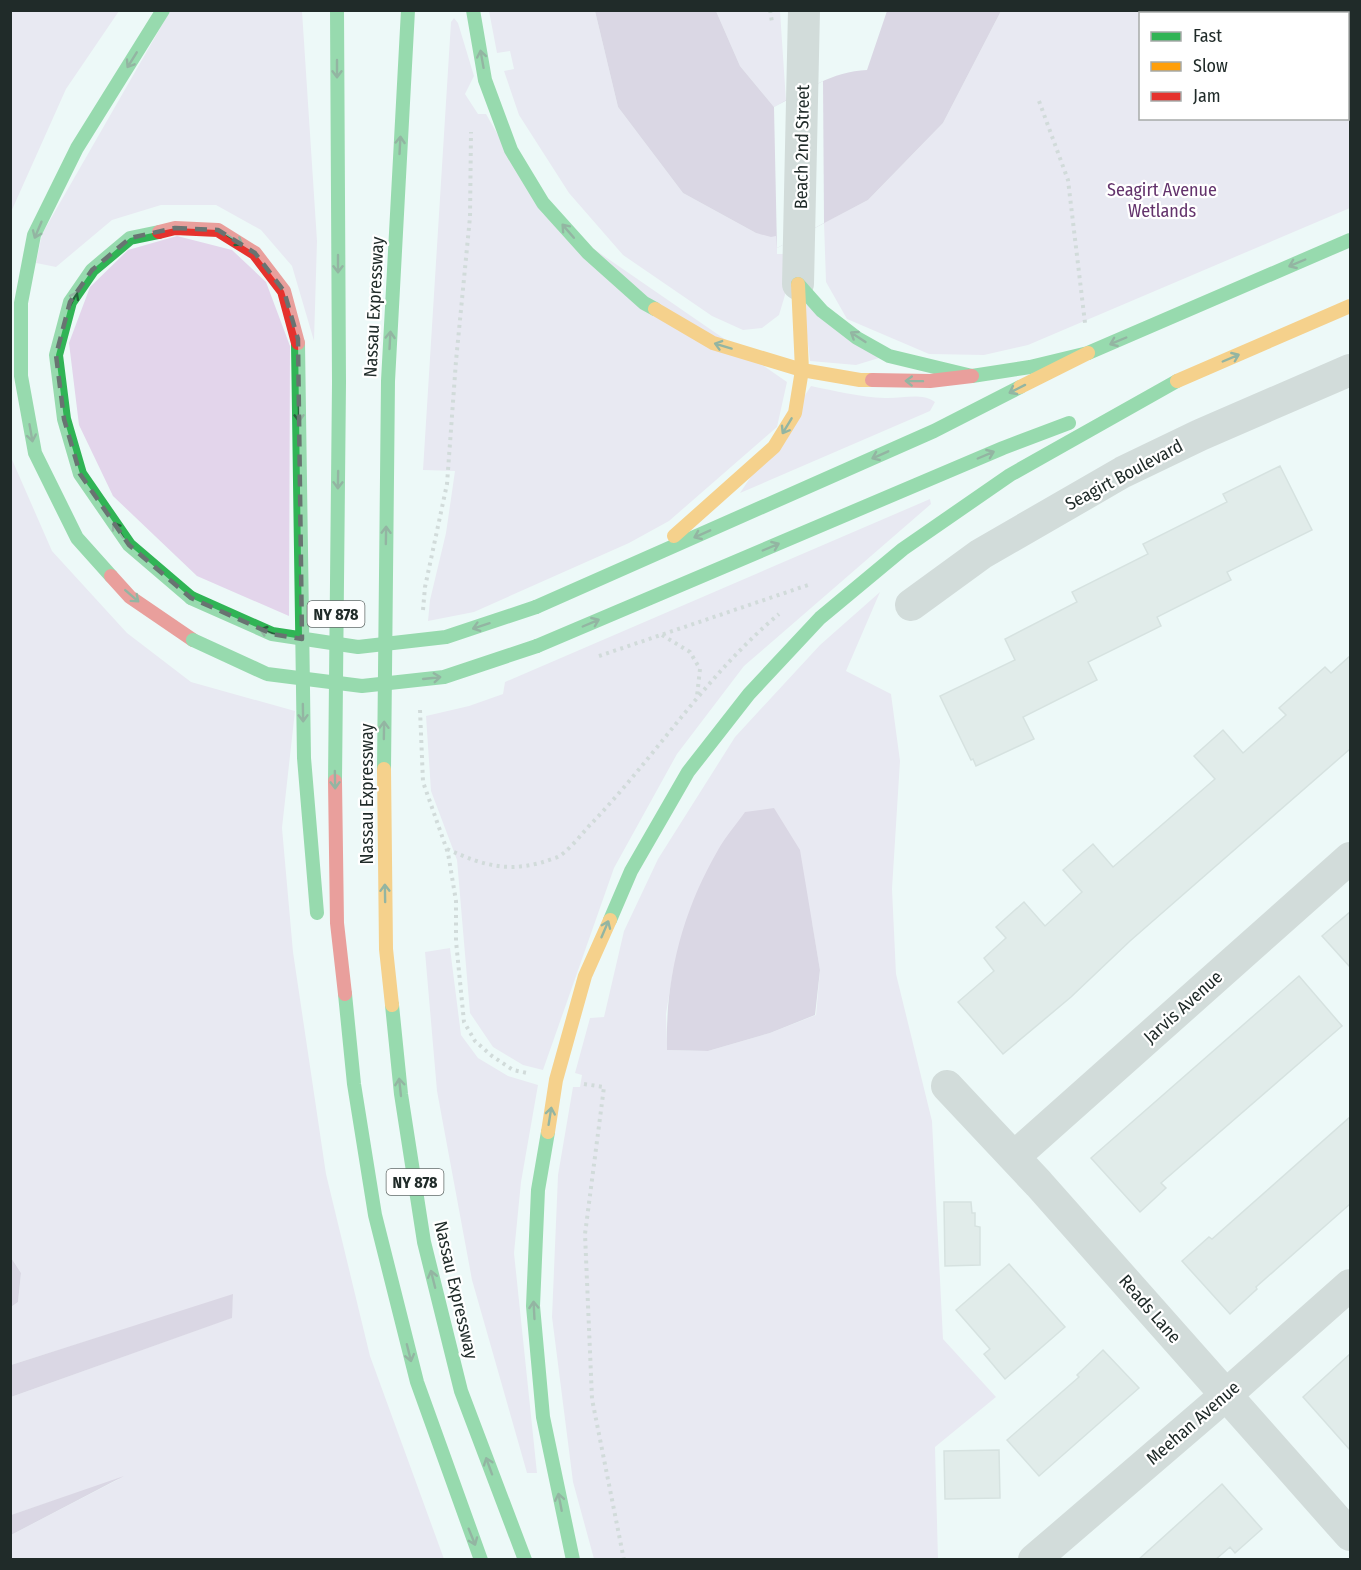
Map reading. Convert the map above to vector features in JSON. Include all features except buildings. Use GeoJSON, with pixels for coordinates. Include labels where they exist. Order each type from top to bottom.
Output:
{"type":"FeatureCollection","features":[{"type":"Feature","properties":{"kind":"main road"},"geometry":{"type":"LineString","coordinates":[[163,10],[77,148],[34,235],[21,303],[21,376],[35,453],[76,538],[130,597],[193,640],[267,674],[362,686],[444,677],[537,646],[1003,448],[1177,381],[1350,306]]}},
{"type":"Feature","properties":{"kind":"main road","name":"Nassau Expressway"},"geometry":{"type":"LineString","coordinates":[[337,10],[339,394],[335,769],[337,923],[354,1084],[375,1215],[417,1382],[481,1560]]}},
{"type":"Feature","properties":{"kind":"main road","name":"Nassau Expressway"},"geometry":{"type":"LineString","coordinates":[[408,10],[388,381],[384,777],[386,949],[401,1094],[424,1242],[461,1390],[525,1560]]}},
{"type":"Feature","properties":{"kind":"main road"},"geometry":{"type":"LineString","coordinates":[[474,10],[485,80],[511,150],[543,203],[588,253],[644,303],[713,343],[801,370],[860,380],[930,381],[1054,363],[1088,353]]}},
{"type":"Feature","properties":{"kind":"main road"},"geometry":{"type":"LineString","coordinates":[[318,925],[304,758],[298,339],[284,291],[255,253],[218,230],[176,228],[130,238],[92,270],[70,302],[56,356],[64,419],[80,474],[129,545],[191,598],[272,634],[358,647],[446,637],[536,607],[934,431],[1088,353],[1350,240]]}},
{"type":"Feature","properties":{"kind":"main road"},"geometry":{"type":"LineString","coordinates":[[650,557],[774,447],[795,413],[801,370],[798,284]]}},
{"type":"Feature","properties":{"kind":"main road"},"geometry":{"type":"LineString","coordinates":[[798,284],[822,312],[857,338],[889,356],[972,376]]}},
{"type":"Feature","properties":{"kind":"main road"},"geometry":{"type":"LineString","coordinates":[[573,1560],[543,1418],[533,1306],[538,1190],[556,1080],[585,976],[631,871],[688,772],[749,694],[820,618],[903,549],[1010,475],[1177,381]]}},
{"type":"Feature","properties":{"kind":"main road"},"geometry":{"type":"LineString","coordinates":[[334,1024],[346,1090],[375,1215]]}},
{"type":"Feature","properties":{"kind":"street","name":"Beach 2nd Street"},"geometry":{"type":"LineString","coordinates":[[798,284],[804,10]]}},
{"type":"Feature","properties":{"kind":"street","name":"Seagirt Boulevard"},"geometry":{"type":"LineString","coordinates":[[911,605],[981,554],[1123,472],[1200,435],[1350,370]]}},
{"type":"Feature","properties":{"kind":"street","name":"Jarvis Avenue"},"geometry":{"type":"LineString","coordinates":[[1015,1156],[1350,858]]}},
{"type":"Feature","properties":{"kind":"street","name":"Reads Lane"},"geometry":{"type":"LineString","coordinates":[[947,1086],[1015,1156],[1350,1535]]}},
{"type":"Feature","properties":{"kind":"street","name":"Meehan Avenue"},"geometry":{"type":"LineString","coordinates":[[1034,1560],[1350,1285]]}},
{"type":"Feature","properties":{"kind":"path"},"geometry":{"type":"LineString","coordinates":[[1039,101],[1068,180],[1088,353]]}},
{"type":"Feature","properties":{"kind":"path"},"geometry":{"type":"LineString","coordinates":[[594,657],[819,581],[802,595]]}},
{"type":"Feature","properties":{"kind":"path"},"geometry":{"type":"LineString","coordinates":[[446,848],[477,863],[510,869],[558,858],[624,790],[697,697],[758,632],[784,610]]}},
{"type":"Feature","properties":{"kind":"path"},"geometry":{"type":"LineString","coordinates":[[662,634],[690,652],[700,669],[697,697]]}},
{"type":"Feature","properties":{"kind":"path"},"geometry":{"type":"LineString","coordinates":[[575,1082],[604,1087],[585,1245],[592,1399],[624,1560]]}},
{"type":"Feature","properties":{"kind":"highlighted area"},"geometry":{"type":"Polygon","coordinates":[[[175,228],[218,230],[255,253],[284,291],[298,339],[302,639],[272,634],[191,598],[129,545],[80,474],[64,419],[56,355],[70,302],[92,270],[130,238],[175,228]]]}},
{"type":"Feature","properties":{"kind":"green space"},"geometry":{"type":"Polygon","coordinates":[[[11,10],[119,11],[66,89],[11,212],[11,10]]]}},
{"type":"Feature","properties":{"kind":"green space"},"geometry":{"type":"Polygon","coordinates":[[[170,11],[302,11],[317,241],[314,341],[292,266],[261,230],[216,205],[161,205],[112,220],[56,267],[36,263],[42,234],[170,11]]]}},
{"type":"Feature","properties":{"kind":"green space"},"geometry":{"type":"Polygon","coordinates":[[[489,11],[595,11],[618,107],[683,193],[756,233],[777,236],[777,254],[785,254],[785,295],[779,315],[762,328],[743,330],[712,316],[623,255],[569,193],[519,115],[504,71],[514,69],[510,51],[497,53],[489,11]]]}},
{"type":"Feature","properties":{"kind":"green space"},"geometry":{"type":"Polygon","coordinates":[[[716,11],[780,11],[786,101],[774,107],[740,66],[716,11]]]}},
{"type":"Feature","properties":{"kind":"green space","name":"Seagirt Avenue Wetlands"},"geometry":{"type":"Polygon","coordinates":[[[1001,11],[1350,11],[1350,208],[1028,345],[984,355],[929,354],[847,319],[826,282],[824,223],[868,200],[943,123],[1001,11]]]}},
{"type":"Feature","properties":{"kind":"green space"},"geometry":{"type":"Polygon","coordinates":[[[454,18],[458,23],[474,76],[465,94],[478,114],[486,114],[543,214],[787,382],[777,427],[669,521],[629,543],[474,612],[428,621],[430,600],[446,533],[455,471],[423,470],[451,22],[454,18]]]}},
{"type":"Feature","properties":{"kind":"green space"},"geometry":{"type":"Polygon","coordinates":[[[177,236],[232,250],[266,282],[290,346],[289,616],[197,576],[113,496],[79,425],[69,343],[90,287],[128,250],[177,236]]]}},
{"type":"Feature","properties":{"kind":"green space"},"geometry":{"type":"Polygon","coordinates":[[[803,302],[879,358],[856,365],[810,361],[803,302]]]}},
{"type":"Feature","properties":{"kind":"green space"},"geometry":{"type":"Polygon","coordinates":[[[811,386],[866,396],[924,397],[935,402],[930,411],[740,493],[811,386]]]}},
{"type":"Feature","properties":{"kind":"green space"},"geometry":{"type":"Polygon","coordinates":[[[10,455],[52,551],[127,633],[191,682],[295,711],[282,828],[293,952],[326,1174],[370,1356],[444,1559],[11,1559],[11,1535],[119,1479],[11,1515],[11,1397],[231,1318],[233,1295],[11,1365],[11,1307],[18,1302],[21,1273],[10,1256],[10,455]]]}},
{"type":"Feature","properties":{"kind":"green space"},"geometry":{"type":"Polygon","coordinates":[[[930,499],[931,504],[744,666],[677,754],[614,868],[543,1070],[523,1065],[493,1047],[470,1013],[457,860],[431,791],[426,716],[469,706],[503,694],[505,682],[930,499]]]}},
{"type":"Feature","properties":{"kind":"green space"},"geometry":{"type":"Polygon","coordinates":[[[880,592],[846,671],[891,694],[900,761],[892,889],[896,974],[932,1121],[943,1339],[996,1397],[935,1447],[938,1559],[594,1559],[573,1482],[552,1317],[558,1175],[573,1087],[580,1087],[582,1075],[575,1073],[590,1018],[604,1017],[624,931],[658,859],[735,737],[820,645],[880,592]],[[812,923],[673,971],[666,1014],[667,1050],[708,1051],[770,1033],[816,1015],[820,970],[812,923]]]}},
{"type":"Feature","properties":{"kind":"green space"},"geometry":{"type":"Polygon","coordinates":[[[450,948],[461,1035],[478,1058],[508,1076],[538,1085],[521,1182],[514,1253],[537,1473],[527,1473],[472,1280],[437,1091],[425,952],[450,948]]]}},
{"type":"Feature","properties":{"kind":"shaded area"},"geometry":{"type":"Polygon","coordinates":[[[595,11],[716,11],[740,66],[774,107],[831,78],[854,71],[867,70],[887,11],[1001,11],[943,123],[868,200],[777,248],[776,236],[756,233],[683,193],[618,107],[595,11]]]}},
{"type":"Feature","properties":{"kind":"shaded area"},"geometry":{"type":"Polygon","coordinates":[[[774,808],[800,850],[820,970],[815,1015],[770,1033],[708,1051],[667,1050],[669,998],[678,947],[705,873],[721,845],[745,812],[774,808]]]}},
{"type":"Feature","properties":{"kind":"shaded area"},"geometry":{"type":"Polygon","coordinates":[[[10,1256],[21,1273],[18,1302],[11,1307],[10,1256]]]}},
{"type":"Feature","properties":{"kind":"shaded area"},"geometry":{"type":"Polygon","coordinates":[[[233,1294],[232,1318],[11,1397],[11,1365],[233,1294]]]}},
{"type":"Feature","properties":{"kind":"shaded area"},"geometry":{"type":"Polygon","coordinates":[[[124,1476],[11,1535],[11,1515],[124,1476]]]}},
{"type":"Feature","properties":{"kind":"pier"},"geometry":{"type":"Polygon","coordinates":[[[823,81],[824,223],[777,248],[774,107],[823,81]]]}},
{"type":"Feature","properties":{"kind":"traffic: fast"},"geometry":{"type":"LineString","coordinates":[[111,576],[77,538],[35,453],[21,376],[21,303],[34,235],[77,148],[163,10]]}},
{"type":"Feature","properties":{"kind":"traffic: fast"},"geometry":{"type":"LineString","coordinates":[[335,781],[339,383],[337,10]]}},
{"type":"Feature","properties":{"kind":"traffic: fast"},"geometry":{"type":"LineString","coordinates":[[384,769],[388,381],[408,10]]}},
{"type":"Feature","properties":{"kind":"traffic: fast"},"geometry":{"type":"LineString","coordinates":[[473,10],[485,80],[511,150],[543,203],[588,253],[644,303],[655,309]]}},
{"type":"Feature","properties":{"kind":"traffic: fast"},"geometry":{"type":"LineString","coordinates":[[159,232],[130,238],[92,270],[70,302],[56,355],[64,419],[80,474],[129,545],[191,598]]}},
{"type":"Feature","properties":{"kind":"traffic: fast"},"geometry":{"type":"LineString","coordinates":[[798,284],[822,311],[857,338],[889,356],[972,376],[1030,367],[1088,353],[1350,240]]}},
{"type":"Feature","properties":{"kind":"traffic: fast"},"geometry":{"type":"LineString","coordinates":[[298,343],[304,758],[317,913]]}},
{"type":"Feature","properties":{"kind":"traffic: fast"},"geometry":{"type":"LineString","coordinates":[[610,920],[631,871],[688,772],[749,694],[820,618],[903,549],[1010,475],[1177,381]]}},
{"type":"Feature","properties":{"kind":"traffic: fast"},"geometry":{"type":"LineString","coordinates":[[536,607],[934,431],[1020,387]]}},
{"type":"Feature","properties":{"kind":"traffic: fast"},"geometry":{"type":"LineString","coordinates":[[537,646],[1003,448],[1069,423]]}},
{"type":"Feature","properties":{"kind":"traffic: fast"},"geometry":{"type":"LineString","coordinates":[[191,598],[272,634],[358,647],[446,637],[536,607]]}},
{"type":"Feature","properties":{"kind":"traffic: fast"},"geometry":{"type":"LineString","coordinates":[[193,640],[267,674],[362,686],[444,677],[537,646]]}},
{"type":"Feature","properties":{"kind":"traffic: fast"},"geometry":{"type":"LineString","coordinates":[[345,994],[354,1084],[375,1215],[417,1382],[481,1560]]}},
{"type":"Feature","properties":{"kind":"traffic: fast"},"geometry":{"type":"LineString","coordinates":[[392,1005],[401,1094],[424,1242],[461,1391],[525,1560]]}},
{"type":"Feature","properties":{"kind":"traffic: fast"},"geometry":{"type":"LineString","coordinates":[[548,1132],[538,1190],[533,1306],[543,1417],[573,1560]]}},
{"type":"Feature","properties":{"kind":"traffic: slow"},"geometry":{"type":"LineString","coordinates":[[674,536],[774,447],[795,413],[802,370],[798,284]]}},
{"type":"Feature","properties":{"kind":"traffic: slow"},"geometry":{"type":"LineString","coordinates":[[1177,381],[1350,306]]}},
{"type":"Feature","properties":{"kind":"traffic: slow"},"geometry":{"type":"LineString","coordinates":[[655,309],[713,343],[802,370],[872,380]]}},
{"type":"Feature","properties":{"kind":"traffic: slow"},"geometry":{"type":"LineString","coordinates":[[1020,387],[1088,353]]}},
{"type":"Feature","properties":{"kind":"traffic: slow"},"geometry":{"type":"LineString","coordinates":[[384,769],[386,949],[392,1005]]}},
{"type":"Feature","properties":{"kind":"traffic: slow"},"geometry":{"type":"LineString","coordinates":[[548,1132],[556,1080],[585,976],[610,920]]}},
{"type":"Feature","properties":{"kind":"traffic: jam"},"geometry":{"type":"LineString","coordinates":[[159,232],[175,228],[218,230],[255,253],[284,291],[298,343]]}},
{"type":"Feature","properties":{"kind":"traffic: jam"},"geometry":{"type":"LineString","coordinates":[[872,380],[930,381],[972,376]]}},
{"type":"Feature","properties":{"kind":"traffic: jam"},"geometry":{"type":"LineString","coordinates":[[111,576],[130,597],[193,640]]}},
{"type":"Feature","properties":{"kind":"traffic: jam"},"geometry":{"type":"LineString","coordinates":[[335,781],[337,923],[345,994]]}}]}
